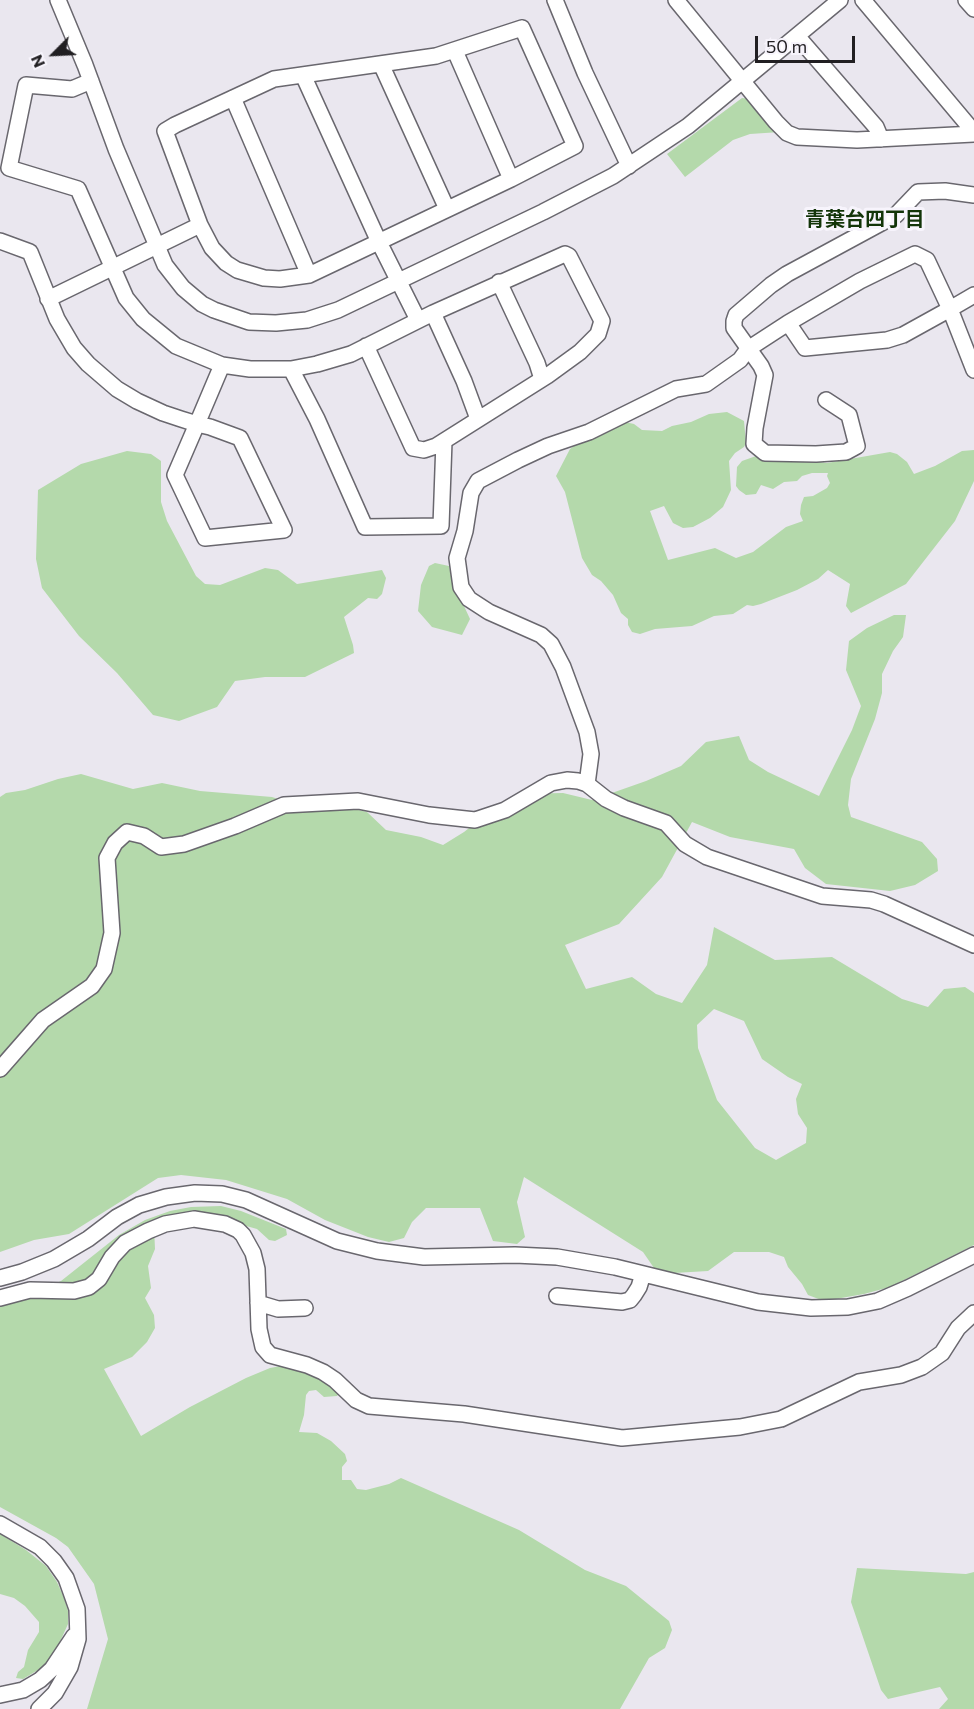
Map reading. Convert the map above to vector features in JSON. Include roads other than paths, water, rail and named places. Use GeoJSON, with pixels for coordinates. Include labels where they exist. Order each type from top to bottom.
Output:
{"type":"FeatureCollection","features":[{"type":"Feature","properties":{"kind":"street"},"geometry":{"type":"LineString","coordinates":[[58,0],[116,149],[165,265],[194,298],[213,310],[249,322],[292,322],[321,316],[543,212],[629,166],[688,126],[840,0]]}},
{"type":"Feature","properties":{"kind":"street"},"geometry":{"type":"LineString","coordinates":[[555,0],[585,73],[629,166]]}},
{"type":"Feature","properties":{"kind":"street"},"geometry":{"type":"LineString","coordinates":[[676,0],[787,133],[797,137],[856,140],[972,134],[968,125],[863,0]]}},
{"type":"Feature","properties":{"kind":"street"},"geometry":{"type":"LineString","coordinates":[[966,0],[974,9]]}},
{"type":"Feature","properties":{"kind":"street"},"geometry":{"type":"LineString","coordinates":[[522,28],[575,146],[512,179],[309,274],[280,279],[264,278],[237,270],[218,256],[200,225],[165,131],[274,79],[455,51],[522,28]]}},
{"type":"Feature","properties":{"kind":"street"},"geometry":{"type":"LineString","coordinates":[[797,36],[876,127],[881,139]]}},
{"type":"Feature","properties":{"kind":"street"},"geometry":{"type":"LineString","coordinates":[[455,51],[512,179]]}},
{"type":"Feature","properties":{"kind":"street"},"geometry":{"type":"LineString","coordinates":[[381,64],[447,209]]}},
{"type":"Feature","properties":{"kind":"street"},"geometry":{"type":"LineString","coordinates":[[303,75],[379,242],[418,320]]}},
{"type":"Feature","properties":{"kind":"street"},"geometry":{"type":"LineString","coordinates":[[91,81],[72,89],[26,85],[9,168],[78,189],[112,268],[134,308],[160,335],[176,346],[222,365],[250,369],[291,369],[332,360],[499,282],[566,254],[602,321],[600,330],[586,346],[542,379],[444,441],[424,450],[413,448],[366,346]]}},
{"type":"Feature","properties":{"kind":"street"},"geometry":{"type":"LineString","coordinates":[[233,98],[309,274]]}},
{"type":"Feature","properties":{"kind":"street"},"geometry":{"type":"LineString","coordinates":[[826,400],[849,414],[857,446],[846,452],[836,453],[765,453],[754,444],[765,375],[734,328],[736,315],[771,285],[896,215],[918,192],[945,191],[974,195]]}},
{"type":"Feature","properties":{"kind":"street"},"geometry":{"type":"LineString","coordinates":[[48,299],[200,225]]}},
{"type":"Feature","properties":{"kind":"street"},"geometry":{"type":"LineString","coordinates":[[0,242],[30,252],[57,319],[74,348],[88,364],[117,389],[163,413],[197,424],[240,438],[263,481],[284,530],[205,538],[175,475],[197,424],[222,365]]}},
{"type":"Feature","properties":{"kind":"street"},"geometry":{"type":"LineString","coordinates":[[587,784],[591,754],[587,732],[563,667],[551,644],[541,635],[489,612],[469,599],[461,587],[457,558],[465,531],[471,493],[478,481],[528,455],[589,432],[676,389],[706,384],[740,360],[748,349],[788,323],[860,281],[915,254],[927,260],[950,309],[974,370]]}},
{"type":"Feature","properties":{"kind":"street"},"geometry":{"type":"LineString","coordinates":[[499,282],[537,363],[542,379]]}},
{"type":"Feature","properties":{"kind":"street"},"geometry":{"type":"LineString","coordinates":[[788,323],[805,348],[887,340],[903,336],[974,296]]}},
{"type":"Feature","properties":{"kind":"street"},"geometry":{"type":"LineString","coordinates":[[433,313],[464,381],[478,419]]}},
{"type":"Feature","properties":{"kind":"street"},"geometry":{"type":"LineString","coordinates":[[291,369],[365,527],[441,526],[444,441]]}},
{"type":"Feature","properties":{"kind":"street"},"geometry":{"type":"LineString","coordinates":[[0,1069],[43,1020],[92,986],[104,969],[111,933],[107,858],[115,843],[127,832],[144,836],[161,848],[184,844],[284,805],[358,801],[429,815],[475,820],[505,810],[551,783],[567,780],[578,781],[587,784],[606,799],[624,808],[666,823],[685,844],[707,857],[822,896],[871,900],[884,904],[974,945]]}},
{"type":"Feature","properties":{"kind":"street"},"geometry":{"type":"LineString","coordinates":[[0,1278],[54,1259],[139,1205],[166,1197],[195,1193],[222,1194],[246,1200],[337,1241],[377,1251],[424,1257],[515,1254],[556,1257],[643,1274],[759,1302],[824,1309],[859,1305],[887,1297],[974,1255]]}},
{"type":"Feature","properties":{"kind":"street"},"geometry":{"type":"LineString","coordinates":[[0,1298],[30,1290],[74,1291],[89,1287],[99,1279],[112,1257],[133,1238],[165,1224],[194,1219],[225,1224],[243,1234],[256,1262],[261,1340],[267,1353],[323,1372],[364,1405],[464,1414],[622,1438],[740,1427],[781,1419],[859,1382],[901,1375],[922,1367],[942,1353],[958,1328],[974,1313]]}},
{"type":"Feature","properties":{"kind":"street"},"geometry":{"type":"LineString","coordinates":[[557,1296],[622,1302],[630,1300],[639,1287],[643,1274]]}},
{"type":"Feature","properties":{"kind":"street"},"geometry":{"type":"LineString","coordinates":[[258,1303],[278,1309],[305,1308]]}},
{"type":"Feature","properties":{"kind":"street"},"geometry":{"type":"LineString","coordinates":[[0,1524],[40,1547],[54,1560],[66,1578],[74,1599],[78,1628],[76,1648],[67,1674],[55,1693],[39,1709]]}},
{"type":"Feature","properties":{"kind":"street"},"geometry":{"type":"LineString","coordinates":[[0,1695],[24,1690],[40,1680],[64,1653],[78,1628]]}},
{"type":"Feature","properties":{"kind":"district","name":"青葉台四丁目"},"geometry":{"type":"Point","coordinates":[865,219]}}]}
